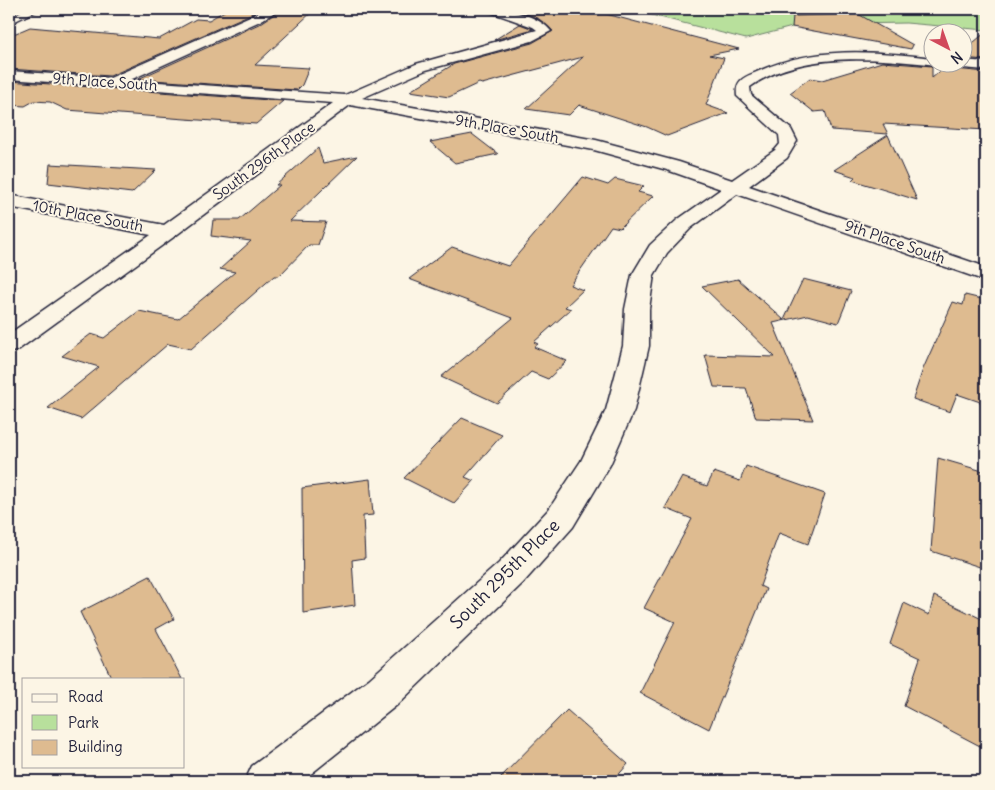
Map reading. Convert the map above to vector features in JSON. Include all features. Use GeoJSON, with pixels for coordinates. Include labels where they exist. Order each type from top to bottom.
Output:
{"type":"FeatureCollection","features":[{"type":"Feature","properties":{"kind":"street"},"geometry":{"type":"LineString","coordinates":[[9,21],[34,9]]}},
{"type":"Feature","properties":{"kind":"street"},"geometry":{"type":"LineString","coordinates":[[111,83],[256,19],[274,9]]}},
{"type":"Feature","properties":{"kind":"street","name":"South 296th Place"},"geometry":{"type":"LineString","coordinates":[[9,345],[168,232],[347,100],[412,70],[484,48],[536,36],[545,30],[530,22],[488,9]]}},
{"type":"Feature","properties":{"kind":"street","name":"South 295th Place"},"geometry":{"type":"LineString","coordinates":[[267,781],[383,692],[512,573],[561,518],[595,465],[620,410],[636,346],[637,310],[643,276],[658,250],[684,224],[781,154],[790,142],[785,132],[744,96],[743,86],[754,79],[792,63],[827,56],[872,56],[922,61]]}},
{"type":"Feature","properties":{"kind":"street"},"geometry":{"type":"LineString","coordinates":[[972,65],[986,66]]}},
{"type":"Feature","properties":{"kind":"street","name":"9th Place South"},"geometry":{"type":"LineString","coordinates":[[9,75],[347,100],[596,145],[673,166],[986,274]]}},
{"type":"Feature","properties":{"kind":"street","name":"10th Place South"},"geometry":{"type":"LineString","coordinates":[[9,201],[168,232]]}},
{"type":"Feature","properties":{"kind":"green space"},"geometry":{"type":"Polygon","coordinates":[[[628,9],[986,9],[986,30],[972,29],[972,22],[922,22],[922,24],[800,25],[746,39],[628,9]]]}},
{"type":"Feature","properties":{"kind":"building"},"geometry":{"type":"Polygon","coordinates":[[[228,9],[262,9],[110,76],[9,69],[9,36],[30,27],[159,39],[196,19],[209,20],[228,9]]]}},
{"type":"Feature","properties":{"kind":"building"},"geometry":{"type":"Polygon","coordinates":[[[282,9],[315,9],[255,65],[309,68],[302,85],[297,90],[138,79],[261,23],[282,9]]]}},
{"type":"Feature","properties":{"kind":"building"},"geometry":{"type":"Polygon","coordinates":[[[515,9],[587,9],[739,49],[709,55],[724,58],[706,105],[728,113],[667,136],[647,127],[579,105],[569,115],[526,109],[583,57],[482,84],[479,83],[449,97],[410,91],[454,64],[532,43],[553,31],[539,19],[515,9]]]}},
{"type":"Feature","properties":{"kind":"building"},"geometry":{"type":"Polygon","coordinates":[[[858,14],[913,45],[911,49],[792,27],[793,16],[858,14]]]}},
{"type":"Feature","properties":{"kind":"building"},"geometry":{"type":"Polygon","coordinates":[[[520,24],[533,29],[494,40],[520,24]]]}},
{"type":"Feature","properties":{"kind":"building"},"geometry":{"type":"Polygon","coordinates":[[[986,32],[986,60],[972,59],[972,44],[986,32]]]}},
{"type":"Feature","properties":{"kind":"building"},"geometry":{"type":"Polygon","coordinates":[[[882,62],[922,65],[922,72],[932,72],[932,78],[939,72],[986,72],[986,130],[883,124],[888,134],[831,130],[825,111],[814,112],[790,93],[810,78],[822,80],[882,62]]]}},
{"type":"Feature","properties":{"kind":"building"},"geometry":{"type":"Polygon","coordinates":[[[9,81],[283,101],[256,124],[185,119],[67,110],[50,102],[34,101],[25,106],[9,105],[9,81]]]}},
{"type":"Feature","properties":{"kind":"building"},"geometry":{"type":"Polygon","coordinates":[[[472,134],[498,154],[455,163],[430,142],[472,134]]]}},
{"type":"Feature","properties":{"kind":"building"},"geometry":{"type":"Polygon","coordinates":[[[888,135],[917,200],[852,180],[855,177],[834,170],[888,135]]]}},
{"type":"Feature","properties":{"kind":"building"},"geometry":{"type":"Polygon","coordinates":[[[318,148],[323,163],[357,156],[290,221],[326,222],[318,245],[309,245],[279,276],[274,276],[191,349],[168,344],[81,419],[48,408],[99,367],[62,356],[91,334],[104,338],[139,311],[178,319],[235,272],[220,269],[251,241],[211,236],[213,220],[239,220],[280,185],[276,185],[318,148]]]}},
{"type":"Feature","properties":{"kind":"building"},"geometry":{"type":"Polygon","coordinates":[[[50,164],[156,170],[132,193],[48,183],[50,164]]]}},
{"type":"Feature","properties":{"kind":"building"},"geometry":{"type":"Polygon","coordinates":[[[583,177],[608,185],[615,179],[644,186],[638,192],[653,196],[620,228],[611,226],[570,285],[583,290],[565,307],[571,309],[534,342],[538,344],[534,347],[567,361],[548,379],[531,372],[497,403],[441,377],[513,318],[409,279],[452,247],[508,266],[583,177]]]}},
{"type":"Feature","properties":{"kind":"building"},"geometry":{"type":"Polygon","coordinates":[[[738,279],[784,320],[803,279],[851,291],[838,323],[808,315],[773,323],[813,420],[756,418],[746,388],[714,387],[705,355],[775,357],[702,286],[738,279]]]}},
{"type":"Feature","properties":{"kind":"building"},"geometry":{"type":"Polygon","coordinates":[[[965,295],[986,300],[986,404],[957,394],[950,412],[913,399],[923,369],[953,302],[963,305],[965,295]]]}},
{"type":"Feature","properties":{"kind":"building"},"geometry":{"type":"Polygon","coordinates":[[[462,418],[502,435],[465,477],[474,481],[454,503],[404,478],[462,418]]]}},
{"type":"Feature","properties":{"kind":"building"},"geometry":{"type":"Polygon","coordinates":[[[938,458],[986,472],[986,569],[931,551],[938,458]]]}},
{"type":"Feature","properties":{"kind":"building"},"geometry":{"type":"Polygon","coordinates":[[[746,466],[825,494],[808,544],[779,533],[760,586],[766,589],[709,729],[640,693],[675,622],[644,608],[692,519],[665,508],[682,477],[707,486],[714,472],[740,481],[746,466]]]}},
{"type":"Feature","properties":{"kind":"building"},"geometry":{"type":"Polygon","coordinates":[[[370,479],[373,515],[363,516],[365,558],[352,560],[355,605],[303,613],[302,488],[370,479]]]}},
{"type":"Feature","properties":{"kind":"building"},"geometry":{"type":"Polygon","coordinates":[[[150,576],[174,619],[156,629],[181,678],[112,678],[80,612],[150,576]]]}},
{"type":"Feature","properties":{"kind":"building"},"geometry":{"type":"Polygon","coordinates":[[[934,596],[986,621],[986,717],[980,746],[904,706],[920,658],[890,644],[904,603],[929,615],[934,596]]]}},
{"type":"Feature","properties":{"kind":"building"},"geometry":{"type":"Polygon","coordinates":[[[567,710],[628,764],[613,781],[497,781],[567,710]]]}}]}
